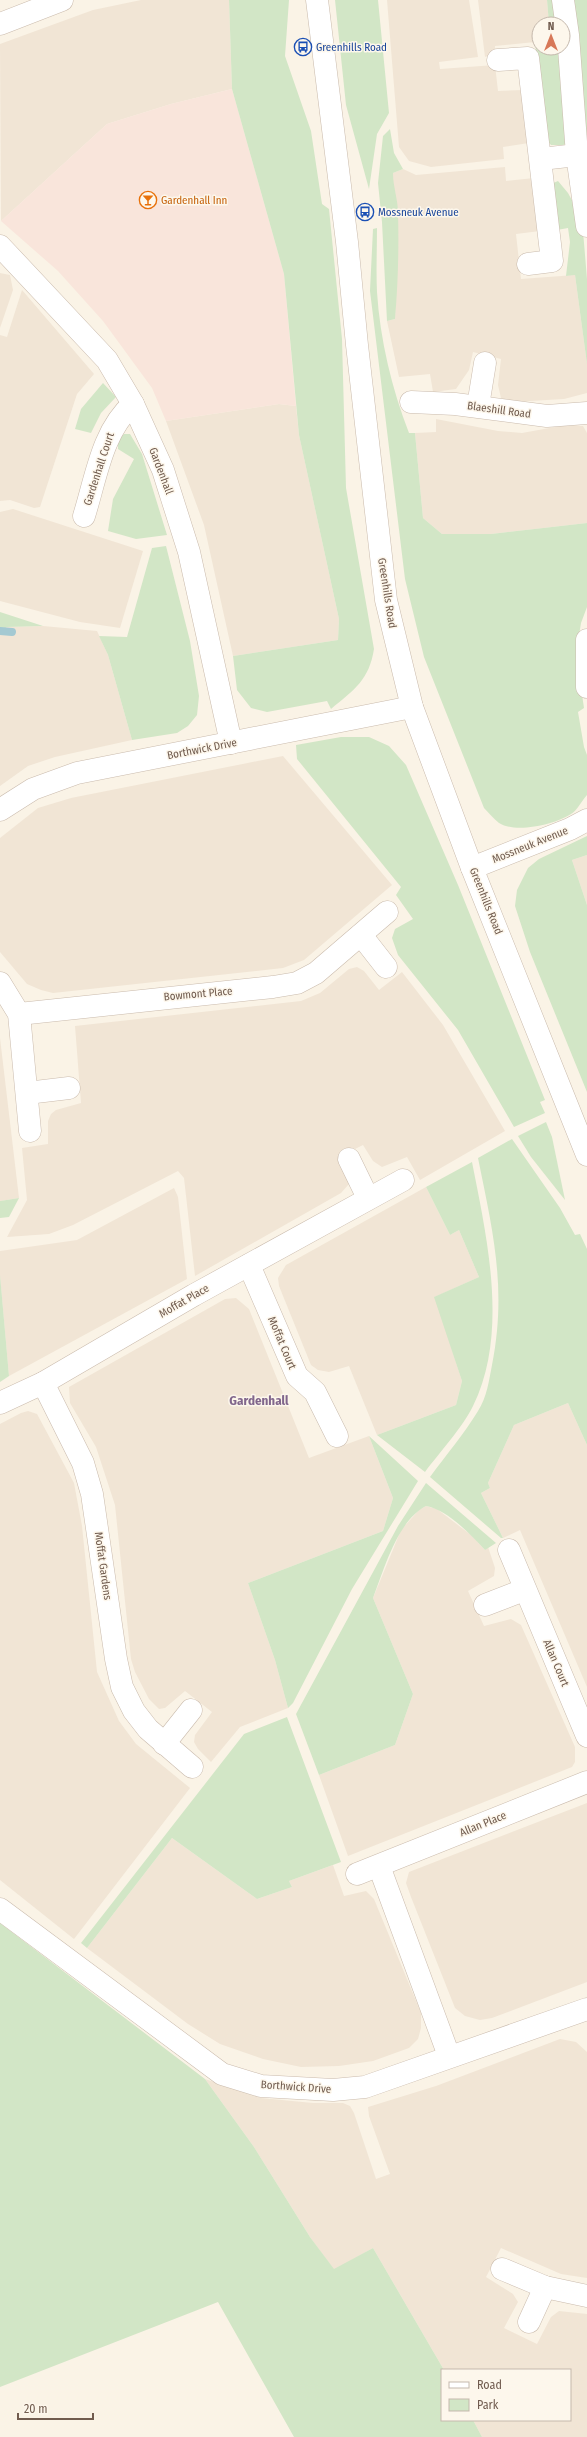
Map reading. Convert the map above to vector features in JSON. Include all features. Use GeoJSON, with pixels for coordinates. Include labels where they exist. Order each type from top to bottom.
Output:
{"type":"FeatureCollection","features":[{"type":"Feature","properties":{"kind":"street"},"geometry":{"type":"LineString","coordinates":[[0,24],[62,0]]}},
{"type":"Feature","properties":{"kind":"street","name":"Greenhills Road"},"geometry":{"type":"LineString","coordinates":[[317,0],[347,242],[357,345],[386,600],[412,707],[472,868],[587,1155]]}},
{"type":"Feature","properties":{"kind":"street"},"geometry":{"type":"LineString","coordinates":[[563,0],[568,35],[577,155],[587,226]]}},
{"type":"Feature","properties":{"kind":"street"},"geometry":{"type":"LineString","coordinates":[[498,60],[528,58],[552,261],[528,264]]}},
{"type":"Feature","properties":{"kind":"street"},"geometry":{"type":"LineString","coordinates":[[541,159],[577,155]]}},
{"type":"Feature","properties":{"kind":"street","name":"Gardenhall"},"geometry":{"type":"LineString","coordinates":[[0,246],[107,360],[133,404],[163,470],[189,552],[231,743]]}},
{"type":"Feature","properties":{"kind":"street"},"geometry":{"type":"LineString","coordinates":[[478,406],[485,363]]}},
{"type":"Feature","properties":{"kind":"street","name":"Blaeshill Road"},"geometry":{"type":"LineString","coordinates":[[411,402],[478,406],[547,416],[587,413]]}},
{"type":"Feature","properties":{"kind":"street","name":"Gardenhall Court"},"geometry":{"type":"LineString","coordinates":[[84,516],[111,429],[121,415],[133,404]]}},
{"type":"Feature","properties":{"kind":"street"},"geometry":{"type":"LineString","coordinates":[[587,640],[587,687]]}},
{"type":"Feature","properties":{"kind":"street","name":"Borthwick Drive"},"geometry":{"type":"LineString","coordinates":[[0,810],[33,789],[77,773],[412,707]]}},
{"type":"Feature","properties":{"kind":"street","name":"Mossneuk Avenue"},"geometry":{"type":"LineString","coordinates":[[472,868],[570,829],[587,820]]}},
{"type":"Feature","properties":{"kind":"street","name":"Bowmont Place"},"geometry":{"type":"LineString","coordinates":[[19,1014],[273,987],[297,982],[316,973],[386,912]]}},
{"type":"Feature","properties":{"kind":"street"},"geometry":{"type":"LineString","coordinates":[[361,935],[386,968]]}},
{"type":"Feature","properties":{"kind":"street"},"geometry":{"type":"LineString","coordinates":[[0,983],[19,1014],[30,1131]]}},
{"type":"Feature","properties":{"kind":"street"},"geometry":{"type":"LineString","coordinates":[[27,1093],[69,1088]]}},
{"type":"Feature","properties":{"kind":"street"},"geometry":{"type":"LineString","coordinates":[[349,1159],[368,1198]]}},
{"type":"Feature","properties":{"kind":"street","name":"Moffat Place"},"geometry":{"type":"LineString","coordinates":[[0,1403],[43,1383],[248,1265],[403,1180]]}},
{"type":"Feature","properties":{"kind":"street","name":"Moffat Court"},"geometry":{"type":"LineString","coordinates":[[248,1265],[297,1376],[315,1392],[338,1436]]}},
{"type":"Feature","properties":{"kind":"street","name":"Moffat Gardens"},"geometry":{"type":"LineString","coordinates":[[43,1383],[83,1463],[92,1494],[116,1659],[122,1687],[134,1711],[148,1729],[192,1768]]}},
{"type":"Feature","properties":{"kind":"street","name":"Allan Court"},"geometry":{"type":"LineString","coordinates":[[509,1550],[524,1590],[587,1736]]}},
{"type":"Feature","properties":{"kind":"street"},"geometry":{"type":"LineString","coordinates":[[485,1605],[524,1590]]}},
{"type":"Feature","properties":{"kind":"street"},"geometry":{"type":"LineString","coordinates":[[164,1744],[191,1710]]}},
{"type":"Feature","properties":{"kind":"street","name":"Allan Place"},"geometry":{"type":"LineString","coordinates":[[357,1874],[587,1782]]}},
{"type":"Feature","properties":{"kind":"street"},"geometry":{"type":"LineString","coordinates":[[379,1866],[449,2056]]}},
{"type":"Feature","properties":{"kind":"street","name":"Borthwick Drive"},"geometry":{"type":"LineString","coordinates":[[0,1909],[222,2074],[261,2086],[333,2090],[365,2087],[449,2056],[586,2012]]}},
{"type":"Feature","properties":{"kind":"street"},"geometry":{"type":"LineString","coordinates":[[502,2269],[545,2287],[587,2296]]}},
{"type":"Feature","properties":{"kind":"street"},"geometry":{"type":"LineString","coordinates":[[529,2322],[545,2287]]}},
{"type":"Feature","properties":{"kind":"shaded area"},"geometry":{"type":"Polygon","coordinates":[[[141,0],[229,0],[232,89],[171,104],[107,124],[1,221],[0,44],[93,10],[141,0]]]}},
{"type":"Feature","properties":{"kind":"shaded area"},"geometry":{"type":"Polygon","coordinates":[[[387,0],[469,0],[478,57],[439,62],[440,69],[495,65],[498,91],[524,90],[529,143],[503,147],[504,159],[431,167],[409,161],[399,147],[387,0]]]}},
{"type":"Feature","properties":{"kind":"shaded area"},"geometry":{"type":"Polygon","coordinates":[[[478,0],[547,0],[548,16],[531,16],[531,42],[495,46],[495,54],[485,57],[478,0]]]}},
{"type":"Feature","properties":{"kind":"shaded area"},"geometry":{"type":"Polygon","coordinates":[[[232,89],[284,274],[296,406],[279,404],[166,421],[152,388],[103,321],[58,271],[1,221],[107,124],[171,104],[232,89]]]}},
{"type":"Feature","properties":{"kind":"shaded area"},"geometry":{"type":"Polygon","coordinates":[[[505,167],[506,181],[534,178],[540,231],[516,234],[521,279],[575,275],[587,364],[587,393],[564,399],[512,402],[501,398],[498,385],[501,359],[473,352],[469,370],[456,389],[433,392],[430,374],[399,377],[387,321],[395,319],[398,211],[393,189],[393,173],[403,169],[416,175],[505,167]]]}},
{"type":"Feature","properties":{"kind":"shaded area"},"geometry":{"type":"Polygon","coordinates":[[[0,273],[10,275],[13,290],[0,328],[0,273]]]}},
{"type":"Feature","properties":{"kind":"shaded area"},"geometry":{"type":"Polygon","coordinates":[[[22,290],[94,374],[77,394],[40,507],[34,508],[10,500],[0,501],[0,335],[7,337],[22,290]]]}},
{"type":"Feature","properties":{"kind":"shaded area"},"geometry":{"type":"Polygon","coordinates":[[[279,404],[296,406],[299,435],[339,619],[338,640],[233,656],[204,525],[166,421],[279,404]]]}},
{"type":"Feature","properties":{"kind":"shaded area"},"geometry":{"type":"Polygon","coordinates":[[[436,419],[498,431],[522,433],[566,425],[583,426],[587,433],[587,523],[491,534],[442,534],[423,518],[415,433],[436,432],[436,419]]]}},
{"type":"Feature","properties":{"kind":"shaded area"},"geometry":{"type":"Polygon","coordinates":[[[13,509],[143,551],[120,628],[80,622],[0,601],[0,512],[13,509]]]}},
{"type":"Feature","properties":{"kind":"shaded area"},"geometry":{"type":"Polygon","coordinates":[[[43,626],[97,631],[108,655],[132,740],[55,757],[28,766],[0,786],[0,633],[7,627],[43,626]]]}},
{"type":"Feature","properties":{"kind":"shaded area"},"geometry":{"type":"Polygon","coordinates":[[[283,756],[392,885],[304,960],[283,968],[53,993],[27,984],[0,952],[0,838],[38,808],[71,798],[283,756]]]}},
{"type":"Feature","properties":{"kind":"shaded area"},"geometry":{"type":"Polygon","coordinates":[[[587,855],[587,905],[572,860],[587,855]]]}},
{"type":"Feature","properties":{"kind":"shaded area"},"geometry":{"type":"Polygon","coordinates":[[[357,967],[364,971],[379,990],[402,972],[443,1025],[505,1131],[420,1180],[407,1157],[382,1167],[373,1161],[363,1145],[339,1157],[349,1184],[341,1193],[195,1276],[184,1178],[178,1171],[73,1225],[49,1234],[7,1237],[27,1200],[22,1148],[48,1144],[48,1121],[51,1114],[56,1110],[81,1103],[75,1026],[301,1001],[320,993],[349,969],[357,967]]]}},
{"type":"Feature","properties":{"kind":"shaded area"},"geometry":{"type":"Polygon","coordinates":[[[0,1038],[19,1198],[0,1201],[0,1038]]]}},
{"type":"Feature","properties":{"kind":"shaded area"},"geometry":{"type":"Polygon","coordinates":[[[426,1187],[450,1235],[459,1230],[479,1277],[435,1297],[462,1381],[456,1405],[377,1435],[349,1366],[329,1372],[318,1370],[311,1365],[279,1286],[278,1278],[286,1265],[426,1187]]]}},
{"type":"Feature","properties":{"kind":"shaded area"},"geometry":{"type":"Polygon","coordinates":[[[174,1188],[178,1197],[187,1279],[9,1376],[0,1276],[0,1251],[77,1240],[174,1188]]]}},
{"type":"Feature","properties":{"kind":"shaded area"},"geometry":{"type":"Polygon","coordinates":[[[236,1298],[249,1309],[309,1458],[369,1436],[393,1498],[383,1531],[248,1583],[275,1660],[288,1708],[240,1727],[211,1762],[198,1749],[194,1742],[195,1735],[212,1712],[185,1691],[165,1708],[159,1709],[149,1699],[135,1672],[131,1659],[115,1505],[96,1447],[70,1403],[69,1387],[225,1299],[236,1298]]]}},
{"type":"Feature","properties":{"kind":"shaded area"},"geometry":{"type":"Polygon","coordinates":[[[568,1403],[587,1445],[587,1687],[520,1530],[503,1538],[481,1493],[490,1488],[488,1483],[514,1425],[568,1403]]]}},
{"type":"Feature","properties":{"kind":"shaded area"},"geometry":{"type":"Polygon","coordinates":[[[28,1411],[37,1414],[74,1483],[82,1526],[97,1672],[119,1721],[136,1744],[190,1788],[74,1939],[0,1880],[0,1424],[28,1411]]]}},
{"type":"Feature","properties":{"kind":"shaded area"},"geometry":{"type":"Polygon","coordinates":[[[426,1506],[437,1509],[471,1535],[485,1550],[488,1547],[495,1568],[494,1576],[468,1591],[484,1626],[511,1619],[521,1625],[575,1747],[575,1762],[572,1767],[348,1856],[319,1775],[395,1745],[413,1694],[373,1598],[401,1530],[419,1510],[426,1506]]]}},
{"type":"Feature","properties":{"kind":"shaded area"},"geometry":{"type":"Polygon","coordinates":[[[587,1803],[587,1982],[492,2018],[480,2020],[465,2016],[455,2008],[411,1897],[406,1883],[409,1872],[587,1803]]]}},
{"type":"Feature","properties":{"kind":"shaded area"},"geometry":{"type":"Polygon","coordinates":[[[172,1838],[257,1899],[292,1887],[289,1881],[333,1865],[344,1896],[366,1891],[374,1899],[421,2013],[421,2028],[418,2039],[409,2048],[373,2061],[339,2066],[301,2067],[263,2059],[220,2044],[188,2024],[87,1948],[172,1838]]]}},
{"type":"Feature","properties":{"kind":"shaded area"},"geometry":{"type":"Polygon","coordinates":[[[560,2039],[576,2042],[587,2052],[587,2278],[561,2274],[501,2248],[486,2277],[513,2294],[518,2302],[504,2328],[537,2344],[551,2317],[559,2311],[587,2314],[587,2437],[482,2437],[474,2421],[571,2421],[571,2369],[443,2369],[373,2248],[334,2270],[310,2237],[254,2147],[205,2079],[261,2098],[313,2103],[343,2103],[350,2106],[354,2113],[376,2179],[390,2174],[369,2116],[368,2107],[436,2086],[560,2039]]]}},
{"type":"Feature","properties":{"kind":"green space"},"geometry":{"type":"Polygon","coordinates":[[[229,0],[289,0],[285,56],[311,131],[322,204],[329,209],[342,339],[346,488],[374,649],[369,669],[360,683],[331,709],[327,701],[267,712],[251,708],[237,690],[233,656],[338,640],[339,619],[299,435],[284,274],[232,89],[229,0]]]}},
{"type":"Feature","properties":{"kind":"green space"},"geometry":{"type":"Polygon","coordinates":[[[335,0],[378,0],[389,113],[377,134],[369,189],[346,105],[335,0]]]}},
{"type":"Feature","properties":{"kind":"green space"},"geometry":{"type":"Polygon","coordinates":[[[547,0],[557,0],[559,16],[548,16],[547,0]]]}},
{"type":"Feature","properties":{"kind":"green space"},"geometry":{"type":"Polygon","coordinates":[[[569,0],[587,0],[587,138],[569,0]]]}},
{"type":"Feature","properties":{"kind":"green space"},"geometry":{"type":"Polygon","coordinates":[[[536,56],[564,56],[571,141],[563,145],[551,145],[545,138],[536,56]]]}},
{"type":"Feature","properties":{"kind":"green space"},"geometry":{"type":"Polygon","coordinates":[[[390,129],[394,153],[403,169],[393,173],[398,208],[398,280],[395,319],[387,321],[382,222],[378,183],[383,136],[390,129]]]}},
{"type":"Feature","properties":{"kind":"green space"},"geometry":{"type":"Polygon","coordinates":[[[558,181],[568,193],[582,219],[587,279],[587,364],[575,275],[566,276],[570,242],[568,228],[557,230],[551,184],[558,181]]]}},
{"type":"Feature","properties":{"kind":"green space"},"geometry":{"type":"Polygon","coordinates":[[[377,228],[377,292],[381,328],[397,399],[409,433],[415,433],[423,518],[442,534],[491,534],[587,523],[587,607],[581,623],[576,654],[584,708],[578,712],[584,747],[587,755],[587,795],[573,813],[564,818],[546,824],[525,828],[506,826],[499,823],[484,808],[424,657],[405,579],[370,291],[373,229],[377,228]]]}},
{"type":"Feature","properties":{"kind":"green space"},"geometry":{"type":"Polygon","coordinates":[[[103,383],[116,397],[101,413],[91,433],[75,429],[81,409],[103,383]]]}},
{"type":"Feature","properties":{"kind":"green space"},"geometry":{"type":"Polygon","coordinates":[[[124,434],[130,434],[142,454],[167,535],[136,539],[108,531],[113,499],[134,459],[118,449],[118,440],[124,434]]]}},
{"type":"Feature","properties":{"kind":"green space"},"geometry":{"type":"Polygon","coordinates":[[[166,546],[190,641],[199,696],[197,715],[188,726],[177,733],[132,740],[108,655],[99,636],[127,637],[152,548],[166,546]]]}},
{"type":"Feature","properties":{"kind":"green space"},"geometry":{"type":"Polygon","coordinates":[[[0,612],[43,626],[7,627],[0,633],[0,612]]]}},
{"type":"Feature","properties":{"kind":"green space"},"geometry":{"type":"Polygon","coordinates":[[[341,737],[369,737],[389,746],[406,765],[458,885],[545,1100],[540,1102],[545,1113],[514,1127],[458,1030],[398,955],[392,938],[395,929],[413,919],[396,895],[401,887],[297,759],[296,745],[341,737]]]}},
{"type":"Feature","properties":{"kind":"green space"},"geometry":{"type":"Polygon","coordinates":[[[587,836],[587,855],[572,860],[587,905],[587,1092],[530,952],[515,906],[517,890],[528,868],[539,859],[587,836]]]}},
{"type":"Feature","properties":{"kind":"green space"},"geometry":{"type":"Polygon","coordinates":[[[546,1122],[552,1137],[565,1200],[531,1157],[518,1136],[546,1122]]]}},
{"type":"Feature","properties":{"kind":"green space"},"geometry":{"type":"Polygon","coordinates":[[[512,1139],[560,1208],[575,1235],[580,1234],[587,1249],[587,1445],[568,1403],[514,1425],[488,1483],[490,1488],[481,1493],[503,1538],[501,1538],[430,1477],[473,1420],[484,1400],[487,1388],[496,1337],[498,1286],[493,1236],[478,1158],[512,1139]]]}},
{"type":"Feature","properties":{"kind":"green space"},"geometry":{"type":"Polygon","coordinates":[[[472,1162],[484,1222],[492,1285],[490,1348],[484,1378],[469,1414],[425,1472],[377,1435],[456,1405],[462,1381],[434,1297],[479,1277],[459,1230],[450,1235],[426,1187],[472,1162]]]}},
{"type":"Feature","properties":{"kind":"green space"},"geometry":{"type":"Polygon","coordinates":[[[19,1198],[9,1217],[0,1218],[0,1201],[19,1198]]]}},
{"type":"Feature","properties":{"kind":"green space"},"geometry":{"type":"Polygon","coordinates":[[[0,1275],[9,1376],[0,1382],[0,1275]]]}},
{"type":"Feature","properties":{"kind":"green space"},"geometry":{"type":"Polygon","coordinates":[[[369,1436],[418,1481],[352,1589],[293,1703],[288,1708],[275,1660],[248,1583],[383,1531],[393,1498],[369,1436]]]}},
{"type":"Feature","properties":{"kind":"green space"},"geometry":{"type":"Polygon","coordinates":[[[426,1483],[496,1543],[485,1550],[466,1530],[450,1517],[434,1508],[426,1506],[416,1513],[407,1523],[399,1534],[393,1547],[373,1598],[413,1694],[395,1745],[319,1775],[296,1714],[398,1526],[426,1483]]]}},
{"type":"Feature","properties":{"kind":"green space"},"geometry":{"type":"Polygon","coordinates":[[[287,1717],[341,1862],[289,1881],[292,1887],[257,1899],[172,1838],[87,1948],[81,1943],[244,1734],[287,1717]]]}},
{"type":"Feature","properties":{"kind":"green space"},"geometry":{"type":"Polygon","coordinates":[[[0,1923],[205,2079],[254,2147],[310,2237],[334,2269],[373,2248],[443,2369],[441,2369],[441,2421],[474,2421],[482,2437],[294,2437],[218,2302],[0,2387],[0,1923]]]}},
{"type":"Feature","properties":{"kind":"waterway"},"geometry":{"type":"LineString","coordinates":[[0,631],[12,632]]}},
{"type":"Feature","properties":{"kind":"place","name":"Greenhills Road"},"geometry":{"type":"Point","coordinates":[303,47]}},
{"type":"Feature","properties":{"kind":"place","name":"Gardenhall Inn"},"geometry":{"type":"Point","coordinates":[148,200]}},
{"type":"Feature","properties":{"kind":"place","name":"Mossneuk Avenue"},"geometry":{"type":"Point","coordinates":[365,212]}},
{"type":"Feature","properties":{"kind":"district","name":"Gardenhall"},"geometry":{"type":"Point","coordinates":[259,1400]}}]}
